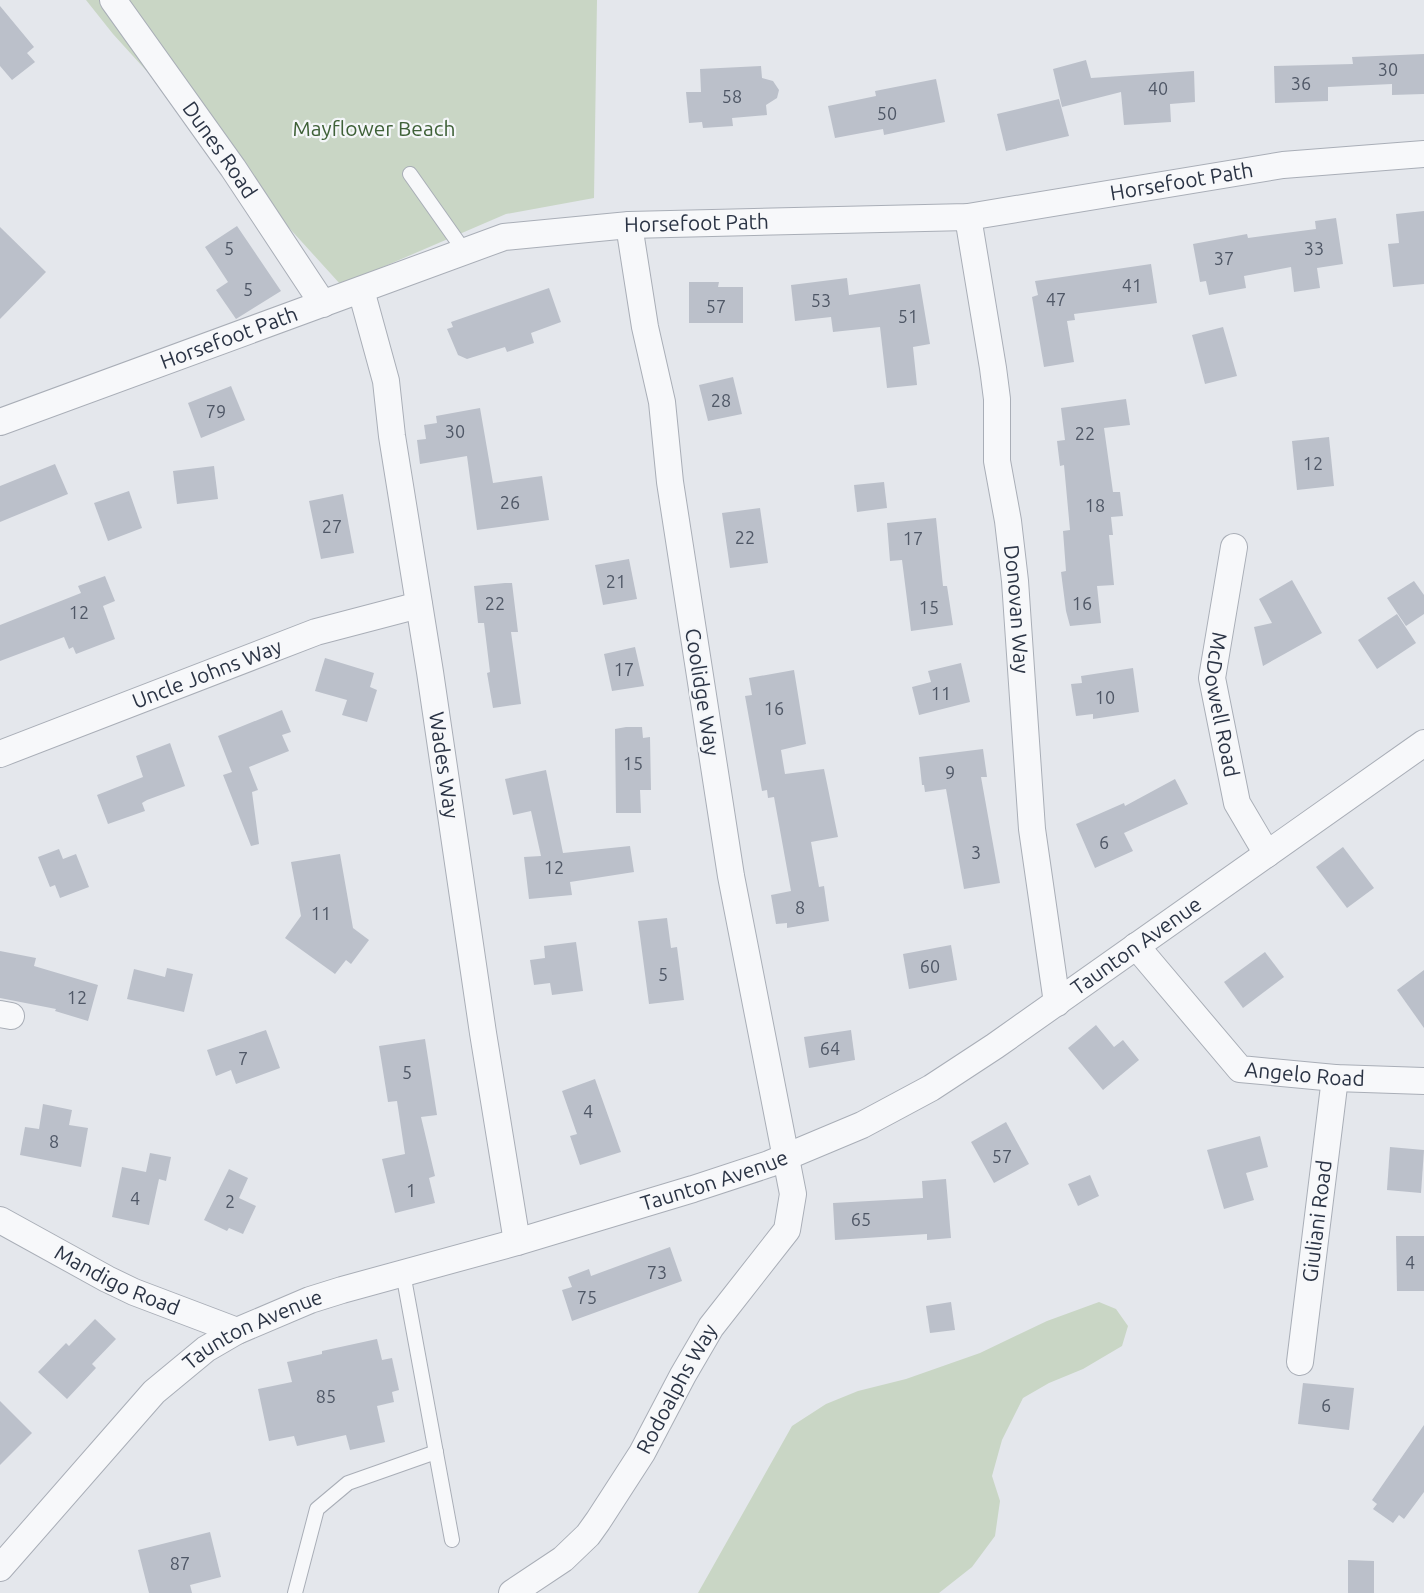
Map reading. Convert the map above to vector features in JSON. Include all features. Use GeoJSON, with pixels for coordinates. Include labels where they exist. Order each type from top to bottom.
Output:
{"type":"FeatureCollection","features":[{"type":"Feature","properties":{"kind":"street","name":"Dunes Road"},"geometry":{"type":"LineString","coordinates":[[113,0],[233,168],[323,304]]}},
{"type":"Feature","properties":{"kind":"street","name":"Horsefoot Path"},"geometry":{"type":"LineString","coordinates":[[0,422],[504,237],[629,225],[968,217],[1283,165],[1424,154]]}},
{"type":"Feature","properties":{"kind":"street","name":"Donovan Way"},"geometry":{"type":"LineString","coordinates":[[968,217],[997,399],[997,461],[1015,581],[1032,829],[1058,1003]]}},
{"type":"Feature","properties":{"kind":"street","name":"Coolidge Way"},"geometry":{"type":"LineString","coordinates":[[629,225],[645,327],[662,402],[670,482],[731,876],[785,1157]]}},
{"type":"Feature","properties":{"kind":"street","name":"Wades Way"},"geometry":{"type":"LineString","coordinates":[[361,290],[386,381],[392,436],[517,1242]]}},
{"type":"Feature","properties":{"kind":"street","name":"McDowell Road"},"geometry":{"type":"LineString","coordinates":[[1234,547],[1212,678],[1237,803],[1267,854]]}},
{"type":"Feature","properties":{"kind":"street","name":"Uncle Johns Way"},"geometry":{"type":"LineString","coordinates":[[0,754],[316,632],[419,604]]}},
{"type":"Feature","properties":{"kind":"street","name":"Taunton Avenue"},"geometry":{"type":"LineString","coordinates":[[0,1568],[154,1392],[206,1349],[237,1331],[310,1300],[517,1242],[693,1189],[785,1157],[862,1125],[931,1088],[1058,1003],[1424,743]]}},
{"type":"Feature","properties":{"kind":"street","name":"Angelo Road"},"geometry":{"type":"LineString","coordinates":[[1136,946],[1240,1069],[1335,1078],[1424,1081]]}},
{"type":"Feature","properties":{"kind":"street","name":"Giuliani Road"},"geometry":{"type":"LineString","coordinates":[[1300,1362],[1335,1078]]}},
{"type":"Feature","properties":{"kind":"street","name":"Rodoalphs Way"},"geometry":{"type":"LineString","coordinates":[[512,1593],[563,1559],[588,1535],[642,1453],[682,1375],[711,1327],[787,1230],[793,1194],[785,1157]]}},
{"type":"Feature","properties":{"kind":"street","name":"Mandigo Road"},"geometry":{"type":"LineString","coordinates":[[0,1220],[116,1284],[237,1331]]}},
{"type":"Feature","properties":{"kind":"lane"},"geometry":{"type":"LineString","coordinates":[[410,174],[465,252]]}},
{"type":"Feature","properties":{"kind":"lane"},"geometry":{"type":"LineString","coordinates":[[404,1273],[452,1540]]}},
{"type":"Feature","properties":{"kind":"lane"},"geometry":{"type":"LineString","coordinates":[[295,1593],[317,1509],[348,1483],[436,1452]]}},
{"type":"Feature","properties":{"kind":"green space","name":"Mayflower Beach"},"geometry":{"type":"Polygon","coordinates":[[[86,0],[597,0],[594,198],[506,214],[341,285],[113,34],[86,0]]]}},
{"type":"Feature","properties":{"kind":"green space"},"geometry":{"type":"Polygon","coordinates":[[[1099,1302],[1116,1309],[1128,1326],[1122,1346],[1083,1369],[1049,1383],[1023,1398],[1002,1440],[992,1476],[1000,1501],[995,1536],[972,1567],[939,1593],[698,1593],[792,1426],[826,1404],[858,1391],[906,1379],[980,1353],[1047,1321],[1099,1302]]]}},
{"type":"Feature","properties":{"kind":"building"},"geometry":{"type":"Polygon","coordinates":[[[0,6],[34,47],[27,53],[35,62],[12,80],[0,66],[0,6]]]}},
{"type":"Feature","properties":{"kind":"building"},"geometry":{"type":"Polygon","coordinates":[[[1424,54],[1424,94],[1392,95],[1392,84],[1328,87],[1328,101],[1275,103],[1274,66],[1353,64],[1352,57],[1424,54]]]}},
{"type":"Feature","properties":{"kind":"building"},"geometry":{"type":"Polygon","coordinates":[[[1086,60],[1091,78],[1194,71],[1195,102],[1170,104],[1171,122],[1124,125],[1121,92],[1062,107],[1053,69],[1086,60]]]}},
{"type":"Feature","properties":{"kind":"building"},"geometry":{"type":"Polygon","coordinates":[[[761,66],[762,78],[773,81],[779,90],[777,98],[766,105],[767,115],[732,118],[733,126],[703,128],[702,122],[689,123],[686,92],[701,92],[700,69],[761,66]]]}},
{"type":"Feature","properties":{"kind":"building"},"geometry":{"type":"Polygon","coordinates":[[[936,79],[945,122],[884,135],[883,129],[835,138],[828,106],[876,96],[875,91],[936,79]]]}},
{"type":"Feature","properties":{"kind":"building"},"geometry":{"type":"Polygon","coordinates":[[[1059,99],[1069,136],[1006,151],[997,114],[1059,99]]]}},
{"type":"Feature","properties":{"kind":"building"},"geometry":{"type":"Polygon","coordinates":[[[1424,211],[1424,284],[1393,287],[1388,244],[1399,243],[1396,214],[1424,211]]]}},
{"type":"Feature","properties":{"kind":"building"},"geometry":{"type":"Polygon","coordinates":[[[1336,218],[1343,264],[1317,268],[1320,288],[1294,292],[1291,267],[1244,276],[1246,288],[1209,295],[1206,281],[1200,282],[1193,244],[1247,234],[1248,238],[1316,229],[1315,221],[1336,218]]]}},
{"type":"Feature","properties":{"kind":"building"},"geometry":{"type":"Polygon","coordinates":[[[237,226],[281,291],[236,319],[216,290],[228,282],[205,247],[237,226]]]}},
{"type":"Feature","properties":{"kind":"building"},"geometry":{"type":"Polygon","coordinates":[[[0,227],[46,272],[0,319],[0,227]]]}},
{"type":"Feature","properties":{"kind":"building"},"geometry":{"type":"Polygon","coordinates":[[[1151,264],[1157,303],[1074,314],[1075,320],[1067,321],[1074,362],[1044,367],[1032,297],[1038,295],[1035,281],[1151,264]]]}},
{"type":"Feature","properties":{"kind":"building"},"geometry":{"type":"Polygon","coordinates":[[[847,278],[849,295],[920,284],[930,344],[913,347],[917,385],[887,388],[880,327],[833,332],[831,317],[795,321],[791,285],[847,278]]]}},
{"type":"Feature","properties":{"kind":"building"},"geometry":{"type":"Polygon","coordinates":[[[689,282],[719,282],[718,287],[743,287],[743,323],[689,323],[689,282]]]}},
{"type":"Feature","properties":{"kind":"building"},"geometry":{"type":"Polygon","coordinates":[[[549,288],[561,322],[531,333],[534,343],[507,352],[505,347],[467,359],[458,355],[447,329],[453,327],[451,322],[549,288]]]}},
{"type":"Feature","properties":{"kind":"building"},"geometry":{"type":"Polygon","coordinates":[[[1223,327],[1237,376],[1205,384],[1192,335],[1223,327]]]}},
{"type":"Feature","properties":{"kind":"building"},"geometry":{"type":"Polygon","coordinates":[[[733,377],[742,414],[708,421],[699,385],[733,377]]]}},
{"type":"Feature","properties":{"kind":"building"},"geometry":{"type":"Polygon","coordinates":[[[231,386],[245,420],[201,438],[188,403],[231,386]]]}},
{"type":"Feature","properties":{"kind":"building"},"geometry":{"type":"Polygon","coordinates":[[[1126,399],[1130,425],[1104,428],[1113,492],[1120,492],[1123,516],[1111,517],[1113,535],[1109,535],[1114,585],[1097,586],[1101,623],[1070,626],[1061,572],[1066,571],[1063,531],[1070,530],[1064,465],[1060,466],[1057,441],[1065,440],[1061,408],[1126,399]]]}},
{"type":"Feature","properties":{"kind":"building"},"geometry":{"type":"Polygon","coordinates":[[[480,408],[493,483],[542,476],[549,520],[477,530],[467,456],[420,464],[417,440],[426,439],[424,425],[437,423],[436,416],[480,408]]]}},
{"type":"Feature","properties":{"kind":"building"},"geometry":{"type":"Polygon","coordinates":[[[1329,437],[1334,486],[1297,490],[1292,441],[1329,437]]]}},
{"type":"Feature","properties":{"kind":"building"},"geometry":{"type":"Polygon","coordinates":[[[55,464],[68,494],[0,522],[0,486],[55,464]]]}},
{"type":"Feature","properties":{"kind":"building"},"geometry":{"type":"Polygon","coordinates":[[[214,466],[218,499],[177,504],[173,471],[214,466]]]}},
{"type":"Feature","properties":{"kind":"building"},"geometry":{"type":"Polygon","coordinates":[[[884,482],[887,508],[857,512],[854,485],[884,482]]]}},
{"type":"Feature","properties":{"kind":"building"},"geometry":{"type":"Polygon","coordinates":[[[129,491],[142,528],[108,541],[94,503],[129,491]]]}},
{"type":"Feature","properties":{"kind":"building"},"geometry":{"type":"Polygon","coordinates":[[[343,494],[354,553],[321,559],[309,501],[343,494]]]}},
{"type":"Feature","properties":{"kind":"building"},"geometry":{"type":"Polygon","coordinates":[[[760,508],[768,563],[730,568],[722,513],[760,508]]]}},
{"type":"Feature","properties":{"kind":"building"},"geometry":{"type":"Polygon","coordinates":[[[936,518],[943,586],[947,586],[953,625],[911,631],[902,560],[890,561],[887,523],[936,518]]]}},
{"type":"Feature","properties":{"kind":"building"},"geometry":{"type":"Polygon","coordinates":[[[629,559],[637,599],[603,605],[595,565],[629,559]]]}},
{"type":"Feature","properties":{"kind":"building"},"geometry":{"type":"Polygon","coordinates":[[[105,576],[115,601],[103,606],[115,639],[76,654],[73,647],[69,649],[64,637],[0,661],[0,625],[81,593],[78,586],[105,576]]]}},
{"type":"Feature","properties":{"kind":"building"},"geometry":{"type":"Polygon","coordinates":[[[1292,580],[1322,633],[1263,666],[1254,627],[1272,623],[1259,599],[1292,580]]]}},
{"type":"Feature","properties":{"kind":"building"},"geometry":{"type":"Polygon","coordinates":[[[1414,581],[1424,595],[1424,614],[1406,626],[1387,598],[1414,581]]]}},
{"type":"Feature","properties":{"kind":"building"},"geometry":{"type":"Polygon","coordinates":[[[512,583],[518,632],[511,632],[521,704],[493,708],[487,673],[490,672],[484,623],[478,623],[474,586],[512,583]]]}},
{"type":"Feature","properties":{"kind":"building"},"geometry":{"type":"Polygon","coordinates":[[[1397,614],[1416,643],[1377,669],[1358,640],[1397,614]]]}},
{"type":"Feature","properties":{"kind":"building"},"geometry":{"type":"Polygon","coordinates":[[[635,647],[644,686],[612,691],[604,654],[635,647]]]}},
{"type":"Feature","properties":{"kind":"building"},"geometry":{"type":"Polygon","coordinates":[[[325,658],[374,673],[370,687],[377,690],[367,722],[342,715],[347,700],[315,691],[325,658]]]}},
{"type":"Feature","properties":{"kind":"building"},"geometry":{"type":"Polygon","coordinates":[[[961,663],[970,702],[919,715],[912,687],[931,682],[928,671],[961,663]]]}},
{"type":"Feature","properties":{"kind":"building"},"geometry":{"type":"Polygon","coordinates":[[[1133,668],[1139,712],[1093,719],[1093,714],[1076,716],[1071,684],[1082,683],[1081,676],[1133,668]]]}},
{"type":"Feature","properties":{"kind":"building"},"geometry":{"type":"Polygon","coordinates":[[[794,670],[806,744],[781,750],[785,774],[824,769],[838,837],[811,842],[819,887],[824,886],[829,921],[787,928],[787,923],[776,924],[771,895],[791,891],[774,797],[768,798],[767,790],[762,791],[745,696],[752,695],[749,678],[794,670]]]}},
{"type":"Feature","properties":{"kind":"building"},"geometry":{"type":"Polygon","coordinates":[[[282,710],[291,732],[282,735],[289,751],[249,767],[258,790],[252,792],[259,844],[251,846],[223,775],[232,772],[218,736],[282,710]]]}},
{"type":"Feature","properties":{"kind":"building"},"geometry":{"type":"Polygon","coordinates":[[[642,727],[643,738],[650,737],[651,790],[640,790],[641,813],[616,813],[615,729],[642,727]]]}},
{"type":"Feature","properties":{"kind":"building"},"geometry":{"type":"Polygon","coordinates":[[[170,743],[185,786],[142,803],[145,811],[108,824],[97,795],[143,777],[136,756],[170,743]]]}},
{"type":"Feature","properties":{"kind":"building"},"geometry":{"type":"Polygon","coordinates":[[[983,749],[987,777],[981,777],[1000,883],[964,889],[946,789],[925,792],[919,757],[983,749]]]}},
{"type":"Feature","properties":{"kind":"building"},"geometry":{"type":"Polygon","coordinates":[[[546,770],[563,853],[630,846],[634,872],[570,882],[572,895],[529,899],[524,857],[541,856],[531,811],[513,815],[505,779],[546,770]]]}},
{"type":"Feature","properties":{"kind":"building"},"geometry":{"type":"Polygon","coordinates":[[[1175,779],[1188,804],[1124,833],[1133,851],[1095,868],[1076,824],[1124,803],[1125,806],[1175,779]]]}},
{"type":"Feature","properties":{"kind":"building"},"geometry":{"type":"Polygon","coordinates":[[[1343,847],[1374,888],[1347,908],[1316,867],[1343,847]]]}},
{"type":"Feature","properties":{"kind":"building"},"geometry":{"type":"Polygon","coordinates":[[[59,849],[63,859],[76,854],[89,887],[60,898],[55,885],[50,887],[38,857],[59,849]]]}},
{"type":"Feature","properties":{"kind":"building"},"geometry":{"type":"Polygon","coordinates":[[[340,854],[353,928],[369,940],[351,964],[346,960],[335,974],[285,938],[301,916],[291,862],[340,854]]]}},
{"type":"Feature","properties":{"kind":"building"},"geometry":{"type":"Polygon","coordinates":[[[667,918],[671,948],[677,947],[684,1000],[649,1004],[638,921],[667,918]]]}},
{"type":"Feature","properties":{"kind":"building"},"geometry":{"type":"Polygon","coordinates":[[[576,942],[583,991],[552,995],[550,983],[534,985],[530,960],[545,958],[544,946],[576,942]]]}},
{"type":"Feature","properties":{"kind":"building"},"geometry":{"type":"Polygon","coordinates":[[[951,945],[957,980],[909,989],[903,954],[951,945]]]}},
{"type":"Feature","properties":{"kind":"building"},"geometry":{"type":"Polygon","coordinates":[[[0,951],[36,958],[34,966],[98,985],[88,1021],[55,1011],[56,1009],[0,998],[0,951]]]}},
{"type":"Feature","properties":{"kind":"building"},"geometry":{"type":"Polygon","coordinates":[[[1265,952],[1284,977],[1243,1008],[1224,982],[1265,952]]]}},
{"type":"Feature","properties":{"kind":"building"},"geometry":{"type":"Polygon","coordinates":[[[167,968],[193,974],[184,1012],[127,999],[134,969],[165,977],[167,968]]]}},
{"type":"Feature","properties":{"kind":"building"},"geometry":{"type":"Polygon","coordinates":[[[1424,970],[1424,1028],[1397,990],[1424,970]]]}},
{"type":"Feature","properties":{"kind":"building"},"geometry":{"type":"Polygon","coordinates":[[[1096,1025],[1114,1047],[1123,1040],[1139,1060],[1103,1090],[1068,1048],[1096,1025]]]}},
{"type":"Feature","properties":{"kind":"building"},"geometry":{"type":"Polygon","coordinates":[[[266,1030],[280,1068],[236,1084],[231,1070],[216,1076],[207,1050],[266,1030]]]}},
{"type":"Feature","properties":{"kind":"building"},"geometry":{"type":"Polygon","coordinates":[[[851,1030],[855,1060],[809,1068],[804,1037],[851,1030]]]}},
{"type":"Feature","properties":{"kind":"building"},"geometry":{"type":"Polygon","coordinates":[[[425,1039],[437,1115],[421,1117],[435,1176],[429,1178],[435,1203],[395,1213],[382,1159],[405,1154],[397,1101],[388,1102],[379,1046],[425,1039]]]}},
{"type":"Feature","properties":{"kind":"building"},"geometry":{"type":"Polygon","coordinates":[[[595,1079],[621,1152],[580,1165],[570,1136],[577,1134],[562,1091],[595,1079]]]}},
{"type":"Feature","properties":{"kind":"building"},"geometry":{"type":"Polygon","coordinates":[[[43,1104],[72,1110],[69,1125],[88,1128],[81,1167],[20,1155],[25,1127],[39,1129],[43,1104]]]}},
{"type":"Feature","properties":{"kind":"building"},"geometry":{"type":"Polygon","coordinates":[[[1006,1122],[1029,1164],[994,1183],[971,1142],[1006,1122]]]}},
{"type":"Feature","properties":{"kind":"building"},"geometry":{"type":"Polygon","coordinates":[[[1260,1136],[1268,1167],[1246,1173],[1254,1200],[1224,1209],[1207,1150],[1260,1136]]]}},
{"type":"Feature","properties":{"kind":"building"},"geometry":{"type":"Polygon","coordinates":[[[1390,1147],[1424,1150],[1421,1193],[1387,1190],[1390,1147]]]}},
{"type":"Feature","properties":{"kind":"building"},"geometry":{"type":"Polygon","coordinates":[[[150,1153],[171,1157],[166,1181],[159,1179],[149,1225],[112,1217],[122,1167],[146,1172],[150,1153]]]}},
{"type":"Feature","properties":{"kind":"building"},"geometry":{"type":"Polygon","coordinates":[[[229,1169],[248,1178],[239,1198],[256,1206],[243,1234],[229,1228],[227,1231],[204,1220],[229,1169]]]}},
{"type":"Feature","properties":{"kind":"building"},"geometry":{"type":"Polygon","coordinates":[[[1090,1175],[1099,1196],[1078,1206],[1068,1184],[1090,1175]]]}},
{"type":"Feature","properties":{"kind":"building"},"geometry":{"type":"Polygon","coordinates":[[[946,1179],[951,1238],[927,1240],[927,1234],[835,1240],[833,1203],[923,1198],[922,1181],[946,1179]]]}},
{"type":"Feature","properties":{"kind":"building"},"geometry":{"type":"Polygon","coordinates":[[[1396,1236],[1424,1236],[1424,1291],[1397,1291],[1396,1236]]]}},
{"type":"Feature","properties":{"kind":"building"},"geometry":{"type":"Polygon","coordinates":[[[670,1247],[682,1281],[572,1321],[562,1290],[572,1287],[568,1277],[589,1269],[591,1276],[670,1247]]]}},
{"type":"Feature","properties":{"kind":"building"},"geometry":{"type":"Polygon","coordinates":[[[951,1302],[955,1330],[930,1333],[926,1306],[951,1302]]]}},
{"type":"Feature","properties":{"kind":"building"},"geometry":{"type":"Polygon","coordinates":[[[95,1319],[116,1339],[92,1364],[96,1368],[67,1399],[38,1372],[66,1343],[69,1346],[95,1319]]]}},
{"type":"Feature","properties":{"kind":"building"},"geometry":{"type":"Polygon","coordinates":[[[377,1339],[382,1360],[392,1358],[399,1390],[392,1392],[394,1402],[377,1406],[385,1442],[350,1450],[346,1435],[297,1446],[294,1436],[269,1441],[258,1389],[292,1382],[287,1362],[322,1354],[322,1351],[377,1339]]]}},
{"type":"Feature","properties":{"kind":"building"},"geometry":{"type":"Polygon","coordinates":[[[1303,1383],[1354,1388],[1349,1430],[1298,1424],[1303,1383]]]}},
{"type":"Feature","properties":{"kind":"building"},"geometry":{"type":"Polygon","coordinates":[[[0,1401],[32,1433],[0,1465],[0,1401]]]}},
{"type":"Feature","properties":{"kind":"building"},"geometry":{"type":"Polygon","coordinates":[[[1424,1425],[1424,1492],[1404,1519],[1399,1515],[1393,1523],[1373,1509],[1377,1504],[1372,1500],[1424,1425]]]}},
{"type":"Feature","properties":{"kind":"building"},"geometry":{"type":"Polygon","coordinates":[[[210,1532],[221,1577],[190,1585],[192,1593],[149,1593],[138,1550],[210,1532]]]}},
{"type":"Feature","properties":{"kind":"building"},"geometry":{"type":"Polygon","coordinates":[[[1348,1560],[1374,1561],[1374,1593],[1348,1593],[1348,1560]]]}}]}
